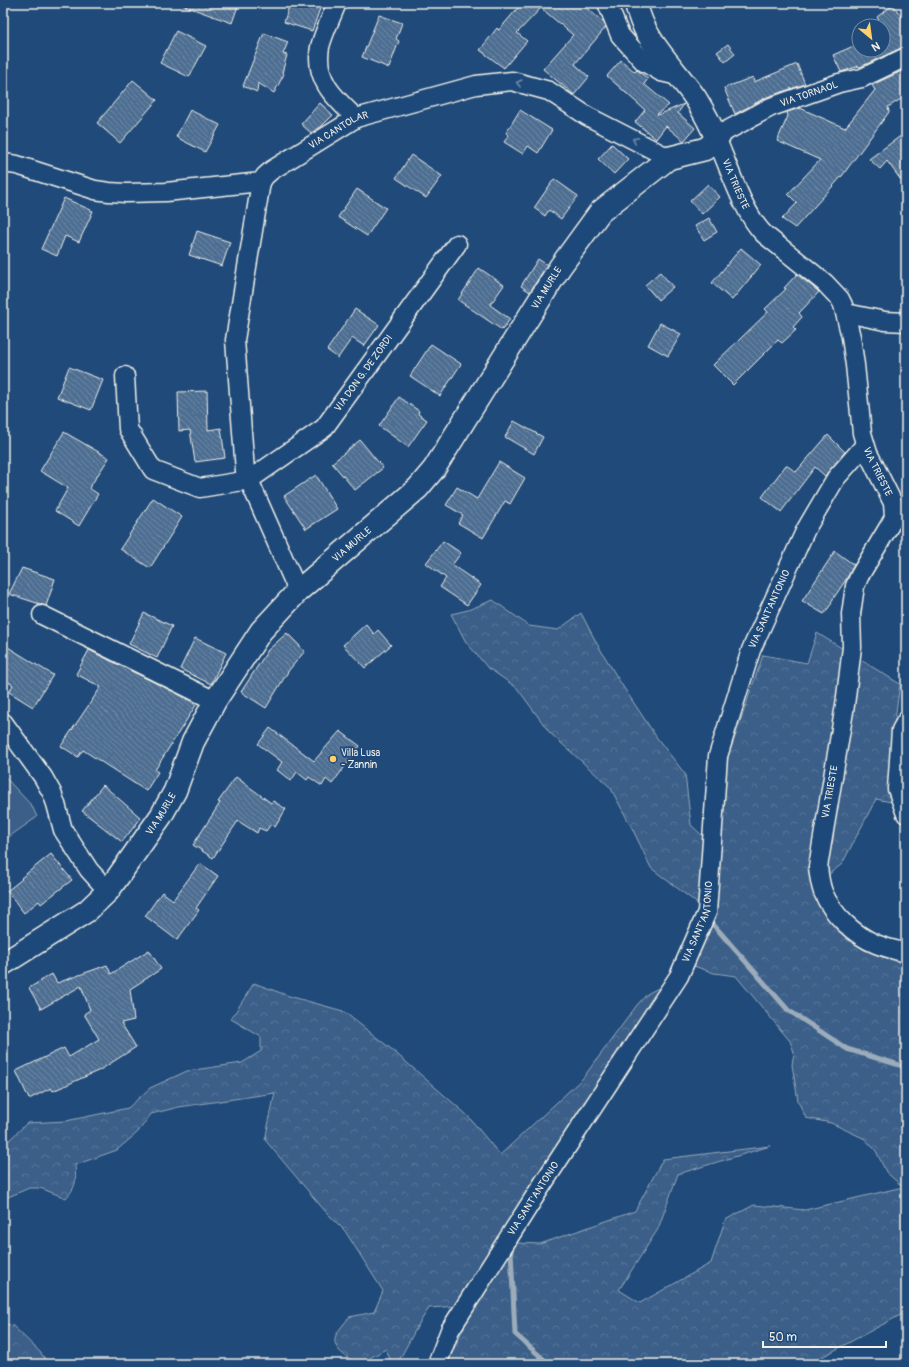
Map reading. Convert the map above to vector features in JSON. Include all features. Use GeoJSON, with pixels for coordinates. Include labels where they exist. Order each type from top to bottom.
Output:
{"type":"FeatureCollection","features":[{"type":"Feature","properties":{"kind":"main road","name":"VIA TRIESTE"},"geometry":{"type":"LineString","coordinates":[[636,3],[642,24],[650,38],[695,98],[709,121],[717,140]]}},
{"type":"Feature","properties":{"kind":"main road","name":"VIA MURLE"},"geometry":{"type":"LineString","coordinates":[[3,964],[88,911],[108,891],[145,840],[168,804],[175,791],[193,742],[215,701],[261,631],[298,591],[418,488],[434,469],[560,268],[600,212],[670,158],[705,149],[717,140]]}},
{"type":"Feature","properties":{"kind":"street"},"geometry":{"type":"LineString","coordinates":[[337,3],[320,46],[319,61],[326,85],[335,97],[356,118]]}},
{"type":"Feature","properties":{"kind":"street"},"geometry":{"type":"LineString","coordinates":[[607,3],[620,35],[644,62],[661,72],[678,76]]}},
{"type":"Feature","properties":{"kind":"street","name":"VIA TORNAOL"},"geometry":{"type":"LineString","coordinates":[[717,140],[726,131],[771,107],[839,82],[862,78],[906,57]]}},
{"type":"Feature","properties":{"kind":"street","name":"VIA CANTOLAR"},"geometry":{"type":"LineString","coordinates":[[261,182],[272,170],[356,118],[476,85],[512,81],[549,91],[587,116],[670,158]]}},
{"type":"Feature","properties":{"kind":"street","name":"VIA TRIESTE"},"geometry":{"type":"LineString","coordinates":[[717,140],[756,226],[825,283],[840,299],[846,312],[855,365],[862,433],[865,445],[890,495],[894,510],[894,516],[886,533],[860,575],[855,586],[852,614],[852,647],[845,705],[818,868],[819,879],[823,892],[830,904],[845,923],[855,932],[876,944],[906,952]]}},
{"type":"Feature","properties":{"kind":"street"},"geometry":{"type":"LineString","coordinates":[[3,163],[17,165],[95,190],[109,192],[166,192],[261,182],[235,340],[245,471],[298,591]]}},
{"type":"Feature","properties":{"kind":"street","name":"VIA DON G. DE ZORDI"},"geometry":{"type":"LineString","coordinates":[[125,376],[128,429],[153,470],[200,488],[249,480],[324,428],[457,244]]}},
{"type":"Feature","properties":{"kind":"street"},"geometry":{"type":"LineString","coordinates":[[846,312],[884,321],[906,322]]}},
{"type":"Feature","properties":{"kind":"street","name":"VIA SANT'ANTONIO"},"geometry":{"type":"LineString","coordinates":[[437,1364],[450,1330],[544,1182],[680,976],[707,912],[718,756],[751,650],[806,529],[836,478],[865,445]]}},
{"type":"Feature","properties":{"kind":"street"},"geometry":{"type":"LineString","coordinates":[[42,616],[215,701]]}},
{"type":"Feature","properties":{"kind":"street"},"geometry":{"type":"LineString","coordinates":[[3,722],[43,777],[52,793],[64,830],[89,870],[108,891]]}},
{"type":"Feature","properties":{"kind":"street"},"geometry":{"type":"LineString","coordinates":[[906,722],[901,730],[897,789],[906,814]]}},
{"type":"Feature","properties":{"kind":"green space"},"geometry":{"type":"Polygon","coordinates":[[[493,600],[529,626],[558,630],[581,613],[596,642],[620,682],[657,738],[685,774],[691,825],[707,840],[702,907],[651,868],[610,787],[550,733],[517,688],[487,667],[466,642],[451,614],[468,610],[493,600]]]}},
{"type":"Feature","properties":{"kind":"green space"},"geometry":{"type":"Polygon","coordinates":[[[817,633],[900,684],[891,747],[906,755],[906,805],[876,799],[842,864],[818,883],[838,929],[863,949],[906,965],[906,1312],[809,1364],[447,1364],[467,1320],[516,1243],[540,1244],[635,1211],[663,1159],[770,1146],[678,1174],[658,1229],[619,1290],[640,1303],[711,1263],[725,1220],[754,1205],[805,1210],[903,1187],[886,1172],[876,1151],[865,1139],[831,1123],[806,1118],[798,1101],[792,1065],[794,1052],[790,1041],[736,976],[714,973],[691,965],[718,842],[728,757],[763,655],[807,663],[817,633]]]}},
{"type":"Feature","properties":{"kind":"green space"},"geometry":{"type":"Polygon","coordinates":[[[3,775],[32,806],[37,817],[3,841],[3,775]]]}},
{"type":"Feature","properties":{"kind":"green space"},"geometry":{"type":"Polygon","coordinates":[[[254,983],[289,996],[343,1011],[390,1048],[467,1115],[500,1155],[583,1078],[637,1005],[647,994],[664,985],[479,1266],[458,1306],[429,1308],[397,1364],[392,1364],[386,1349],[359,1364],[338,1349],[335,1340],[336,1335],[349,1317],[374,1312],[383,1291],[345,1231],[325,1211],[265,1140],[275,1093],[179,1107],[151,1114],[138,1132],[117,1150],[75,1165],[76,1175],[74,1187],[66,1198],[40,1188],[29,1188],[6,1198],[3,1201],[3,1146],[27,1123],[66,1121],[128,1108],[150,1088],[187,1071],[242,1063],[261,1051],[261,1037],[231,1019],[254,983]]]}},
{"type":"Feature","properties":{"kind":"green space"},"geometry":{"type":"Polygon","coordinates":[[[3,1323],[13,1326],[40,1352],[49,1364],[3,1364],[3,1323]]]}},
{"type":"Feature","properties":{"kind":"building"},"geometry":{"type":"Polygon","coordinates":[[[182,3],[239,3],[232,23],[182,5],[182,3]]]}},
{"type":"Feature","properties":{"kind":"building"},"geometry":{"type":"Polygon","coordinates":[[[290,3],[322,3],[312,31],[284,22],[290,3]]]}},
{"type":"Feature","properties":{"kind":"building"},"geometry":{"type":"Polygon","coordinates":[[[522,3],[581,3],[603,22],[606,27],[575,64],[589,77],[574,95],[543,69],[573,35],[541,8],[517,33],[527,41],[504,68],[480,50],[497,28],[499,30],[522,3]]]}},
{"type":"Feature","properties":{"kind":"building"},"geometry":{"type":"Polygon","coordinates":[[[893,5],[906,22],[906,47],[891,53],[891,18],[877,17],[893,5]]]}},
{"type":"Feature","properties":{"kind":"building"},"geometry":{"type":"Polygon","coordinates":[[[379,15],[402,23],[396,39],[399,41],[389,68],[362,57],[379,15]]]}},
{"type":"Feature","properties":{"kind":"building"},"geometry":{"type":"Polygon","coordinates":[[[176,31],[206,46],[189,77],[160,63],[176,31]]]}},
{"type":"Feature","properties":{"kind":"building"},"geometry":{"type":"Polygon","coordinates":[[[264,33],[288,42],[283,54],[287,55],[282,73],[284,74],[274,93],[258,83],[257,92],[243,86],[264,33]]]}},
{"type":"Feature","properties":{"kind":"building"},"geometry":{"type":"Polygon","coordinates":[[[728,44],[735,54],[725,62],[717,52],[728,44]]]}},
{"type":"Feature","properties":{"kind":"building"},"geometry":{"type":"Polygon","coordinates":[[[851,47],[851,58],[879,58],[860,67],[859,66],[841,72],[833,55],[851,47]]]}},
{"type":"Feature","properties":{"kind":"building"},"geometry":{"type":"Polygon","coordinates":[[[621,60],[635,72],[637,70],[648,79],[644,84],[669,105],[657,114],[658,115],[684,104],[678,113],[695,128],[684,141],[666,126],[656,139],[635,122],[645,110],[607,76],[621,60]]]}},
{"type":"Feature","properties":{"kind":"building"},"geometry":{"type":"Polygon","coordinates":[[[797,64],[805,84],[767,97],[735,114],[724,88],[753,77],[754,82],[797,64]]]}},
{"type":"Feature","properties":{"kind":"building"},"geometry":{"type":"Polygon","coordinates":[[[906,69],[906,96],[888,107],[889,112],[842,176],[795,228],[782,219],[797,203],[788,194],[820,160],[777,141],[788,116],[787,112],[800,108],[845,128],[875,90],[872,85],[906,69]]]}},
{"type":"Feature","properties":{"kind":"building"},"geometry":{"type":"Polygon","coordinates":[[[133,80],[157,100],[120,143],[97,123],[133,80]]]}},
{"type":"Feature","properties":{"kind":"building"},"geometry":{"type":"Polygon","coordinates":[[[320,103],[333,115],[322,126],[311,133],[301,124],[320,103]]]}},
{"type":"Feature","properties":{"kind":"building"},"geometry":{"type":"Polygon","coordinates":[[[190,110],[220,125],[205,152],[176,137],[190,110]]]}},
{"type":"Feature","properties":{"kind":"building"},"geometry":{"type":"Polygon","coordinates":[[[520,110],[552,130],[538,153],[528,146],[523,154],[504,142],[509,135],[506,133],[520,110]]]}},
{"type":"Feature","properties":{"kind":"building"},"geometry":{"type":"Polygon","coordinates":[[[906,132],[906,187],[887,161],[880,169],[869,159],[906,132]]]}},
{"type":"Feature","properties":{"kind":"building"},"geometry":{"type":"Polygon","coordinates":[[[612,144],[628,159],[614,174],[598,159],[612,144]]]}},
{"type":"Feature","properties":{"kind":"building"},"geometry":{"type":"Polygon","coordinates":[[[411,155],[442,176],[426,198],[396,178],[411,155]]]}},
{"type":"Feature","properties":{"kind":"building"},"geometry":{"type":"Polygon","coordinates":[[[554,179],[578,196],[561,219],[549,210],[545,216],[534,208],[554,179]]]}},
{"type":"Feature","properties":{"kind":"building"},"geometry":{"type":"Polygon","coordinates":[[[708,184],[720,197],[702,214],[690,201],[708,184]]]}},
{"type":"Feature","properties":{"kind":"building"},"geometry":{"type":"Polygon","coordinates":[[[357,189],[386,208],[367,236],[338,217],[357,189]]]}},
{"type":"Feature","properties":{"kind":"building"},"geometry":{"type":"Polygon","coordinates":[[[64,198],[93,211],[79,242],[65,236],[57,256],[41,249],[64,198]]]}},
{"type":"Feature","properties":{"kind":"building"},"geometry":{"type":"Polygon","coordinates":[[[709,218],[717,232],[704,240],[695,226],[709,218]]]}},
{"type":"Feature","properties":{"kind":"building"},"geometry":{"type":"Polygon","coordinates":[[[197,231],[230,242],[222,266],[189,255],[197,231]]]}},
{"type":"Feature","properties":{"kind":"building"},"geometry":{"type":"Polygon","coordinates":[[[741,248],[761,265],[732,300],[712,283],[741,248]]]}},
{"type":"Feature","properties":{"kind":"building"},"geometry":{"type":"Polygon","coordinates":[[[538,259],[547,265],[530,292],[521,286],[538,259]]]}},
{"type":"Feature","properties":{"kind":"building"},"geometry":{"type":"Polygon","coordinates":[[[479,268],[504,285],[490,305],[510,319],[502,330],[458,300],[479,268]]]}},
{"type":"Feature","properties":{"kind":"building"},"geometry":{"type":"Polygon","coordinates":[[[660,272],[673,287],[658,300],[645,285],[660,272]]]}},
{"type":"Feature","properties":{"kind":"building"},"geometry":{"type":"Polygon","coordinates":[[[797,274],[819,292],[799,313],[802,317],[793,327],[796,330],[782,343],[778,340],[733,385],[713,365],[768,312],[765,309],[786,289],[784,288],[797,274]]]}},
{"type":"Feature","properties":{"kind":"building"},"geometry":{"type":"Polygon","coordinates":[[[355,309],[379,325],[364,346],[352,338],[338,358],[327,350],[355,309]]]}},
{"type":"Feature","properties":{"kind":"building"},"geometry":{"type":"Polygon","coordinates":[[[660,323],[681,334],[668,356],[648,345],[660,323]]]}},
{"type":"Feature","properties":{"kind":"building"},"geometry":{"type":"Polygon","coordinates":[[[431,344],[461,364],[440,396],[410,376],[431,344]]]}},
{"type":"Feature","properties":{"kind":"building"},"geometry":{"type":"Polygon","coordinates":[[[69,367],[103,380],[91,410],[57,397],[69,367]]]}},
{"type":"Feature","properties":{"kind":"building"},"geometry":{"type":"Polygon","coordinates":[[[207,391],[208,430],[221,428],[225,458],[195,462],[190,430],[179,431],[178,392],[207,391]]]}},
{"type":"Feature","properties":{"kind":"building"},"geometry":{"type":"Polygon","coordinates":[[[399,397],[419,411],[418,414],[427,420],[408,447],[379,426],[399,397]]]}},
{"type":"Feature","properties":{"kind":"building"},"geometry":{"type":"Polygon","coordinates":[[[514,421],[543,437],[534,454],[505,437],[514,421]]]}},
{"type":"Feature","properties":{"kind":"building"},"geometry":{"type":"Polygon","coordinates":[[[64,432],[109,458],[89,488],[98,494],[79,526],[55,511],[68,488],[40,471],[64,432]]]}},
{"type":"Feature","properties":{"kind":"building"},"geometry":{"type":"Polygon","coordinates":[[[828,435],[845,452],[825,476],[815,467],[781,512],[762,497],[786,465],[796,472],[828,435]]]}},
{"type":"Feature","properties":{"kind":"building"},"geometry":{"type":"Polygon","coordinates":[[[360,440],[383,468],[355,490],[332,463],[360,440]]]}},
{"type":"Feature","properties":{"kind":"building"},"geometry":{"type":"Polygon","coordinates":[[[499,462],[525,478],[510,504],[505,501],[483,538],[458,523],[463,515],[446,505],[457,487],[477,499],[499,462]]]}},
{"type":"Feature","properties":{"kind":"building"},"geometry":{"type":"Polygon","coordinates":[[[316,475],[337,509],[306,529],[284,496],[316,475]]]}},
{"type":"Feature","properties":{"kind":"building"},"geometry":{"type":"Polygon","coordinates":[[[153,498],[182,517],[150,568],[120,549],[153,498]]]}},
{"type":"Feature","properties":{"kind":"building"},"geometry":{"type":"Polygon","coordinates":[[[443,541],[461,553],[452,565],[481,585],[467,605],[440,587],[446,578],[426,563],[443,541]]]}},
{"type":"Feature","properties":{"kind":"building"},"geometry":{"type":"Polygon","coordinates":[[[835,551],[854,565],[824,614],[802,601],[835,551]]]}},
{"type":"Feature","properties":{"kind":"building"},"geometry":{"type":"Polygon","coordinates":[[[22,568],[55,579],[46,606],[9,594],[22,568]]]}},
{"type":"Feature","properties":{"kind":"building"},"geometry":{"type":"Polygon","coordinates":[[[144,613],[172,626],[157,658],[129,644],[144,613]]]}},
{"type":"Feature","properties":{"kind":"building"},"geometry":{"type":"Polygon","coordinates":[[[366,624],[374,634],[378,630],[391,645],[365,668],[343,645],[366,624]]]}},
{"type":"Feature","properties":{"kind":"building"},"geometry":{"type":"Polygon","coordinates":[[[287,633],[305,651],[289,670],[266,708],[241,692],[268,650],[287,633]]]}},
{"type":"Feature","properties":{"kind":"building"},"geometry":{"type":"Polygon","coordinates":[[[195,638],[226,653],[211,684],[180,669],[195,638]]]}},
{"type":"Feature","properties":{"kind":"building"},"geometry":{"type":"Polygon","coordinates":[[[3,644],[53,675],[33,707],[9,692],[13,685],[3,679],[3,644]]]}},
{"type":"Feature","properties":{"kind":"building"},"geometry":{"type":"Polygon","coordinates":[[[89,650],[182,696],[196,705],[155,770],[158,772],[146,791],[83,750],[78,757],[61,746],[101,687],[76,674],[89,650]]]}},
{"type":"Feature","properties":{"kind":"building"},"geometry":{"type":"Polygon","coordinates":[[[270,728],[314,761],[340,731],[360,746],[332,784],[326,779],[322,786],[309,777],[307,780],[297,772],[291,781],[277,770],[282,762],[258,744],[270,728]]]}},
{"type":"Feature","properties":{"kind":"building"},"geometry":{"type":"Polygon","coordinates":[[[236,777],[271,803],[273,801],[286,809],[275,827],[271,824],[266,831],[259,828],[257,833],[238,821],[213,858],[193,845],[220,803],[218,802],[236,777]]]}},
{"type":"Feature","properties":{"kind":"building"},"geometry":{"type":"Polygon","coordinates":[[[103,785],[141,818],[122,842],[82,811],[103,785]]]}},
{"type":"Feature","properties":{"kind":"building"},"geometry":{"type":"Polygon","coordinates":[[[51,854],[72,880],[41,904],[39,901],[24,913],[7,891],[51,854]]]}},
{"type":"Feature","properties":{"kind":"building"},"geometry":{"type":"Polygon","coordinates":[[[200,863],[218,876],[196,908],[199,910],[177,940],[145,916],[162,892],[173,900],[200,863]]]}},
{"type":"Feature","properties":{"kind":"building"},"geometry":{"type":"Polygon","coordinates":[[[149,950],[161,969],[130,989],[134,1020],[121,1023],[136,1047],[100,1070],[53,1091],[51,1088],[29,1099],[16,1071],[64,1048],[69,1057],[99,1039],[84,1014],[90,1010],[81,986],[41,1009],[29,988],[52,974],[57,983],[107,965],[111,974],[149,950]]]}},
{"type":"Feature","properties":{"kind":"waterway"},"geometry":{"type":"LineString","coordinates":[[711,922],[788,1010],[847,1049],[906,1067]]}},
{"type":"Feature","properties":{"kind":"waterway"},"geometry":{"type":"LineString","coordinates":[[511,1250],[515,1334],[549,1364]]}},
{"type":"Feature","properties":{"kind":"place","name":"Villa Lusa - Zannin"},"geometry":{"type":"Point","coordinates":[333,759]}}]}
